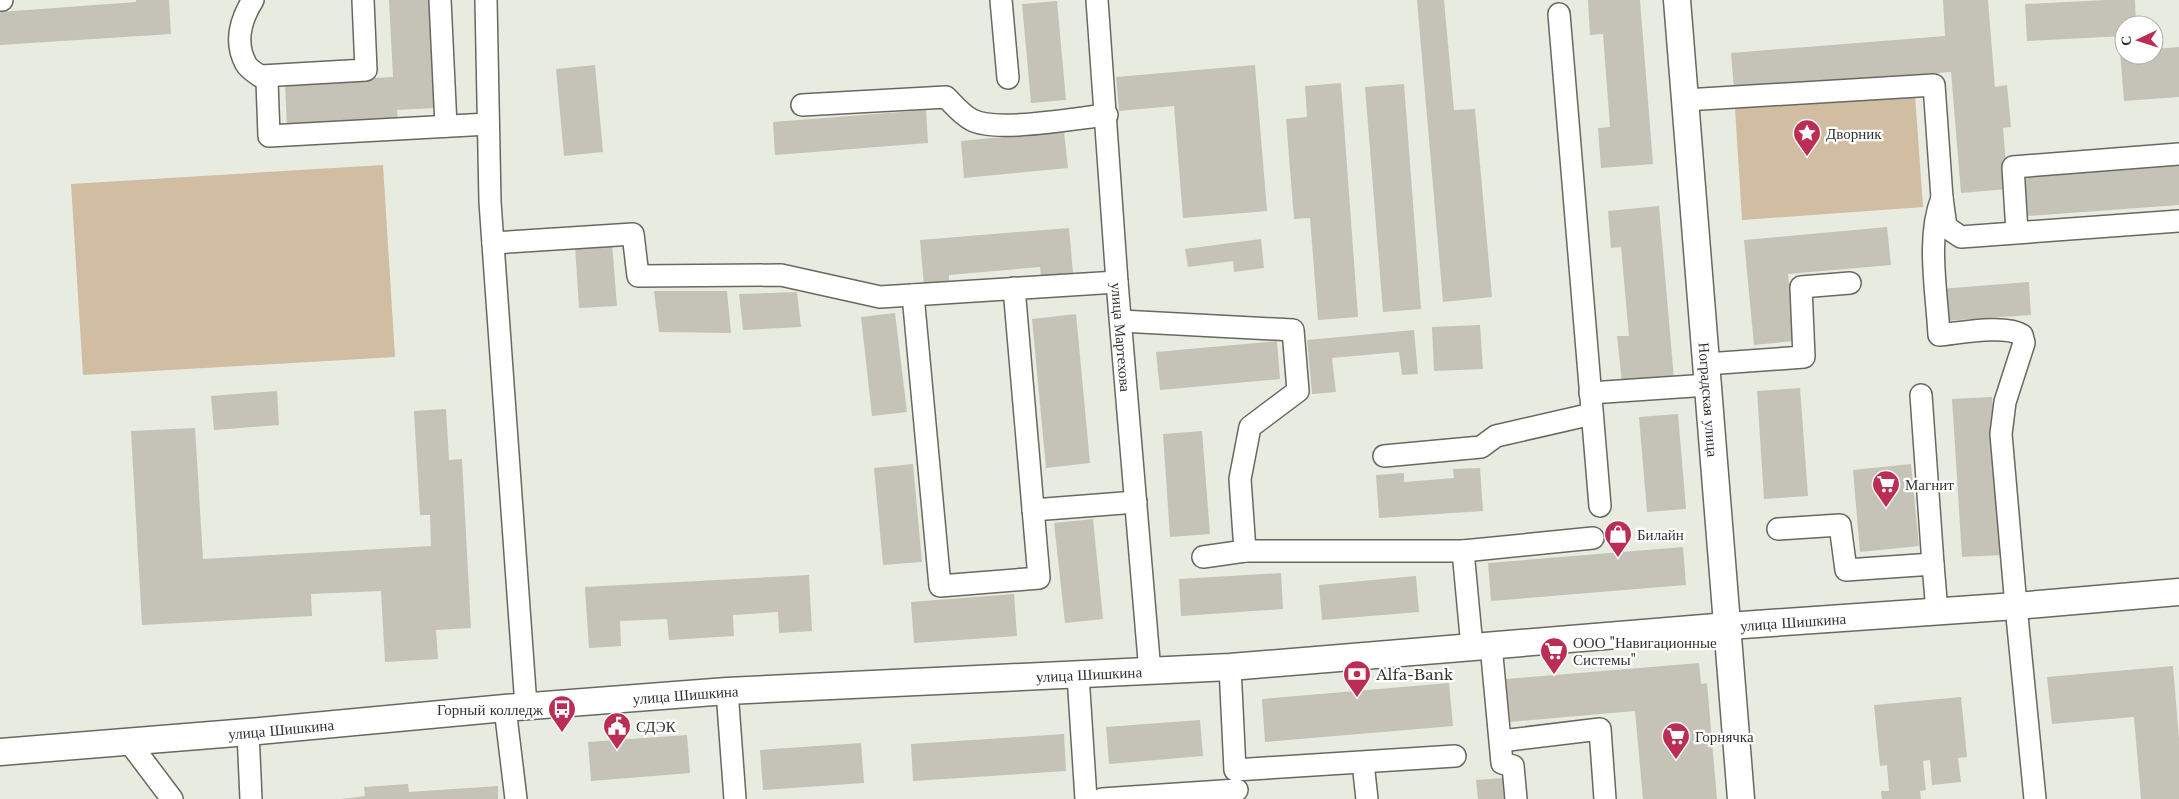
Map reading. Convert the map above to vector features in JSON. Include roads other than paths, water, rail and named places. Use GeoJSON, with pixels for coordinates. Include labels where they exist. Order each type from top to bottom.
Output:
{"type":"FeatureCollection","features":[{"type":"Feature","properties":{"kind":"main road","name":"Ноградская улица"},"geometry":{"type":"LineString","coordinates":[[1677,0],[1741,799]]}},
{"type":"Feature","properties":{"kind":"main road","name":"улица Шишкина"},"geometry":{"type":"LineString","coordinates":[[0,752],[248,732],[516,707],[727,691],[1230,667],[1728,626],[1937,612],[2179,592]]}},
{"type":"Feature","properties":{"kind":"street"},"geometry":{"type":"LineString","coordinates":[[253,0],[243,15],[239,41],[246,65],[267,81],[269,136],[488,124]]}},
{"type":"Feature","properties":{"kind":"street"},"geometry":{"type":"LineString","coordinates":[[261,76],[366,70],[363,0]]}},
{"type":"Feature","properties":{"kind":"street"},"geometry":{"type":"LineString","coordinates":[[440,0],[446,126]]}},
{"type":"Feature","properties":{"kind":"street"},"geometry":{"type":"LineString","coordinates":[[486,0],[488,124],[493,243],[516,707],[516,799]]}},
{"type":"Feature","properties":{"kind":"street"},"geometry":{"type":"LineString","coordinates":[[1001,0],[1008,78]]}},
{"type":"Feature","properties":{"kind":"street","name":"улица Мартехова"},"geometry":{"type":"LineString","coordinates":[[1097,0],[1117,282],[1150,672]]}},
{"type":"Feature","properties":{"kind":"street"},"geometry":{"type":"LineString","coordinates":[[1559,14],[1600,506]]}},
{"type":"Feature","properties":{"kind":"street"},"geometry":{"type":"LineString","coordinates":[[1685,100],[1934,85],[1942,198],[1946,227],[1961,237],[2179,220]]}},
{"type":"Feature","properties":{"kind":"street"},"geometry":{"type":"LineString","coordinates":[[802,105],[933,96],[946,97],[972,120],[986,125],[1005,126],[1106,115]]}},
{"type":"Feature","properties":{"kind":"street"},"geometry":{"type":"LineString","coordinates":[[2017,232],[2013,167],[2179,154]]}},
{"type":"Feature","properties":{"kind":"street"},"geometry":{"type":"LineString","coordinates":[[1942,198],[1938,209],[1934,237],[1939,335],[2002,330],[2015,331],[2022,335],[2024,343],[2005,402],[2002,422],[2016,606],[2035,799]]}},
{"type":"Feature","properties":{"kind":"street"},"geometry":{"type":"LineString","coordinates":[[493,243],[633,234],[638,276],[781,275],[880,297],[1117,282]]}},
{"type":"Feature","properties":{"kind":"street"},"geometry":{"type":"LineString","coordinates":[[1384,456],[1481,447],[1496,436],[1591,403],[1707,374],[1804,357],[1801,287],[1850,283]]}},
{"type":"Feature","properties":{"kind":"street"},"geometry":{"type":"LineString","coordinates":[[913,295],[940,586],[1039,578],[1014,288]]}},
{"type":"Feature","properties":{"kind":"street"},"geometry":{"type":"LineString","coordinates":[[1121,321],[1293,330],[1298,391],[1250,427],[1240,479],[1245,551]]}},
{"type":"Feature","properties":{"kind":"street"},"geometry":{"type":"LineString","coordinates":[[1921,395],[1937,612]]}},
{"type":"Feature","properties":{"kind":"street"},"geometry":{"type":"LineString","coordinates":[[1033,510],[1136,502]]}},
{"type":"Feature","properties":{"kind":"street"},"geometry":{"type":"LineString","coordinates":[[1778,529],[1840,525],[1846,570],[1933,564]]}},
{"type":"Feature","properties":{"kind":"street"},"geometry":{"type":"LineString","coordinates":[[1203,557],[1245,551],[1463,551],[1593,538]]}},
{"type":"Feature","properties":{"kind":"street"},"geometry":{"type":"LineString","coordinates":[[1463,551],[1501,741],[1502,763],[1513,766],[1516,799]]}},
{"type":"Feature","properties":{"kind":"street"},"geometry":{"type":"LineString","coordinates":[[1230,667],[1236,786]]}},
{"type":"Feature","properties":{"kind":"street"},"geometry":{"type":"LineString","coordinates":[[1078,675],[1086,799]]}},
{"type":"Feature","properties":{"kind":"street"},"geometry":{"type":"LineString","coordinates":[[727,691],[735,799]]}},
{"type":"Feature","properties":{"kind":"street"},"geometry":{"type":"LineString","coordinates":[[1501,741],[1600,729],[1605,799]]}},
{"type":"Feature","properties":{"kind":"street"},"geometry":{"type":"LineString","coordinates":[[248,732],[251,799]]}},
{"type":"Feature","properties":{"kind":"street"},"geometry":{"type":"LineString","coordinates":[[129,742],[172,799]]}},
{"type":"Feature","properties":{"kind":"street"},"geometry":{"type":"LineString","coordinates":[[1102,799],[1236,786],[1363,764],[1455,756]]}},
{"type":"Feature","properties":{"kind":"street"},"geometry":{"type":"LineString","coordinates":[[1363,764],[1367,799]]}},
{"type":"Feature","properties":{"kind":"place","name":"Дворник"},"geometry":{"type":"Point","coordinates":[1807,157]}},
{"type":"Feature","properties":{"kind":"place","name":"Магнит"},"geometry":{"type":"Point","coordinates":[1886,508]}},
{"type":"Feature","properties":{"kind":"place","name":"Билайн"},"geometry":{"type":"Point","coordinates":[1618,558]}},
{"type":"Feature","properties":{"kind":"place","name":"ООО \"Навигационные Системы\""},"geometry":{"type":"Point","coordinates":[1554,675]}},
{"type":"Feature","properties":{"kind":"place","name":"Alfa-Bank"},"geometry":{"type":"Point","coordinates":[1357,698]}},
{"type":"Feature","properties":{"kind":"place","name":"Горный колледж"},"geometry":{"type":"Point","coordinates":[562,733]}},
{"type":"Feature","properties":{"kind":"place","name":"СДЭК"},"geometry":{"type":"Point","coordinates":[617,750]}},
{"type":"Feature","properties":{"kind":"place","name":"Горнячка"},"geometry":{"type":"Point","coordinates":[1676,760]}}]}
